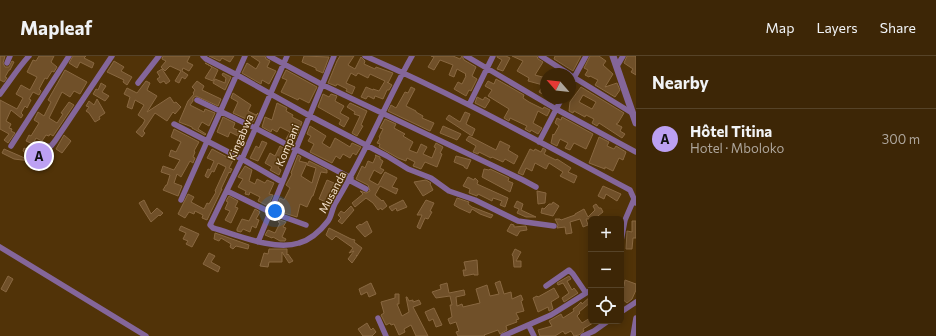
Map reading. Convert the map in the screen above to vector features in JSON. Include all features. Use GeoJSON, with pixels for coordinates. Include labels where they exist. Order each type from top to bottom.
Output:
{"type":"FeatureCollection","features":[{"type":"Feature","properties":{"kind":"street"},"geometry":{"type":"LineString","coordinates":[[8,63],[10,56]]}},
{"type":"Feature","properties":{"kind":"street"},"geometry":{"type":"LineString","coordinates":[[0,94],[9,83],[16,70],[29,56]]}},
{"type":"Feature","properties":{"kind":"street"},"geometry":{"type":"LineString","coordinates":[[11,146],[69,56]]}},
{"type":"Feature","properties":{"kind":"street"},"geometry":{"type":"LineString","coordinates":[[40,147],[51,146],[112,56]]}},
{"type":"Feature","properties":{"kind":"street"},"geometry":{"type":"LineString","coordinates":[[138,84],[160,56]]}},
{"type":"Feature","properties":{"kind":"street"},"geometry":{"type":"LineString","coordinates":[[203,56],[310,116],[387,156],[408,169],[431,178],[449,191],[475,200],[518,221],[554,226]]}},
{"type":"Feature","properties":{"kind":"street"},"geometry":{"type":"LineString","coordinates":[[181,200],[245,56]]}},
{"type":"Feature","properties":{"kind":"street"},"geometry":{"type":"LineString","coordinates":[[269,56],[323,85],[536,187]]}},
{"type":"Feature","properties":{"kind":"street","name":"Kingabwa"},"geometry":{"type":"LineString","coordinates":[[210,225],[242,159],[284,64],[286,56]]}},
{"type":"Feature","properties":{"kind":"street","name":"Kompani"},"geometry":{"type":"LineString","coordinates":[[258,242],[334,56]]}},
{"type":"Feature","properties":{"kind":"street"},"geometry":{"type":"LineString","coordinates":[[365,56],[403,72],[469,105],[630,190],[635,201],[625,220],[624,225]]}},
{"type":"Feature","properties":{"kind":"street","name":"Musanda"},"geometry":{"type":"LineString","coordinates":[[210,225],[213,228],[258,242],[280,246],[299,243],[314,235],[329,220],[334,204],[350,179],[412,56]]}},
{"type":"Feature","properties":{"kind":"street"},"geometry":{"type":"LineString","coordinates":[[466,56],[556,109],[636,152]]}},
{"type":"Feature","properties":{"kind":"street"},"geometry":{"type":"LineString","coordinates":[[469,105],[493,56]]}},
{"type":"Feature","properties":{"kind":"street"},"geometry":{"type":"LineString","coordinates":[[541,56],[560,68]]}},
{"type":"Feature","properties":{"kind":"street"},"geometry":{"type":"LineString","coordinates":[[576,69],[586,56]]}},
{"type":"Feature","properties":{"kind":"street"},"geometry":{"type":"LineString","coordinates":[[613,56],[636,123]]}},
{"type":"Feature","properties":{"kind":"street"},"geometry":{"type":"LineString","coordinates":[[617,66],[623,56]]}},
{"type":"Feature","properties":{"kind":"street"},"geometry":{"type":"LineString","coordinates":[[576,78],[632,113]]}},
{"type":"Feature","properties":{"kind":"street"},"geometry":{"type":"LineString","coordinates":[[198,100],[296,149],[366,189]]}},
{"type":"Feature","properties":{"kind":"street"},"geometry":{"type":"LineString","coordinates":[[539,142],[559,104]]}},
{"type":"Feature","properties":{"kind":"street"},"geometry":{"type":"LineString","coordinates":[[174,124],[242,159],[282,182]]}},
{"type":"Feature","properties":{"kind":"street"},"geometry":{"type":"LineString","coordinates":[[227,192],[270,212],[306,225]]}},
{"type":"Feature","properties":{"kind":"street"},"geometry":{"type":"LineString","coordinates":[[0,247],[146,336]]}},
{"type":"Feature","properties":{"kind":"street"},"geometry":{"type":"LineString","coordinates":[[546,286],[569,270],[588,290]]}},
{"type":"Feature","properties":{"kind":"street"},"geometry":{"type":"LineString","coordinates":[[503,336],[529,326],[551,315],[588,292]]}},
{"type":"Feature","properties":{"kind":"street"},"geometry":{"type":"LineString","coordinates":[[624,310],[636,302]]}},
{"type":"Feature","properties":{"kind":"street"},"geometry":{"type":"LineString","coordinates":[[378,318],[386,336]]}},
{"type":"Feature","properties":{"kind":"street"},"geometry":{"type":"LineString","coordinates":[[633,336],[636,318]]}},
{"type":"Feature","properties":{"kind":"street"},"geometry":{"type":"LineString","coordinates":[[583,336],[594,333],[604,324]]}},
{"type":"Feature","properties":{"kind":"street"},"geometry":{"type":"LineString","coordinates":[[529,326],[534,336]]}},
{"type":"Feature","properties":{"kind":"building"},"geometry":{"type":"Polygon","coordinates":[[[0,56],[5,56],[3,63],[5,67],[9,67],[12,61],[14,62],[5,77],[7,78],[4,82],[0,80],[0,56]]]}},
{"type":"Feature","properties":{"kind":"building"},"geometry":{"type":"Polygon","coordinates":[[[39,56],[54,56],[51,62],[57,67],[54,72],[52,71],[47,79],[45,78],[39,89],[41,91],[39,95],[33,92],[29,99],[31,100],[27,108],[25,106],[21,113],[23,115],[21,118],[11,110],[6,121],[11,124],[9,128],[15,133],[8,143],[4,140],[9,134],[0,129],[0,100],[17,109],[23,98],[16,94],[21,85],[30,90],[37,77],[27,72],[33,60],[36,61],[39,56]]]}},
{"type":"Feature","properties":{"kind":"building"},"geometry":{"type":"Polygon","coordinates":[[[73,56],[86,56],[84,58],[94,63],[92,68],[80,62],[77,68],[69,63],[73,56]]]}},
{"type":"Feature","properties":{"kind":"building"},"geometry":{"type":"Polygon","coordinates":[[[163,56],[190,56],[187,62],[193,65],[189,71],[183,68],[182,71],[188,75],[185,79],[182,77],[179,83],[175,81],[181,71],[170,66],[165,71],[161,67],[166,61],[162,59],[163,56]]]}},
{"type":"Feature","properties":{"kind":"building"},"geometry":{"type":"Polygon","coordinates":[[[209,56],[234,56],[230,62],[222,58],[220,61],[209,56]]]}},
{"type":"Feature","properties":{"kind":"building"},"geometry":{"type":"Polygon","coordinates":[[[251,56],[265,56],[266,59],[270,61],[267,67],[276,71],[269,84],[262,80],[261,84],[242,73],[247,63],[256,69],[260,62],[251,56]]]}},
{"type":"Feature","properties":{"kind":"building"},"geometry":{"type":"Polygon","coordinates":[[[304,56],[329,57],[323,73],[302,62],[304,56]]]}},
{"type":"Feature","properties":{"kind":"building"},"geometry":{"type":"Polygon","coordinates":[[[340,56],[354,56],[348,65],[355,69],[361,57],[365,61],[364,64],[375,69],[376,67],[393,73],[388,83],[392,85],[389,90],[387,90],[383,99],[375,96],[374,99],[368,96],[366,99],[361,97],[366,87],[379,91],[385,81],[370,74],[368,78],[358,73],[356,76],[351,73],[346,83],[355,87],[352,94],[346,91],[347,89],[337,84],[336,86],[328,83],[340,56]]]}},
{"type":"Feature","properties":{"kind":"building"},"geometry":{"type":"Polygon","coordinates":[[[431,56],[453,56],[460,59],[462,56],[464,60],[476,67],[472,76],[477,79],[471,91],[469,90],[466,96],[454,89],[458,82],[462,84],[466,74],[457,69],[454,77],[449,75],[453,65],[440,60],[434,70],[428,67],[434,57],[431,56]]]}},
{"type":"Feature","properties":{"kind":"building"},"geometry":{"type":"Polygon","coordinates":[[[497,56],[506,56],[510,58],[503,71],[497,69],[502,60],[497,56]]]}},
{"type":"Feature","properties":{"kind":"building"},"geometry":{"type":"Polygon","coordinates":[[[512,56],[537,56],[538,59],[543,62],[535,75],[540,76],[540,84],[528,81],[529,78],[517,71],[523,61],[512,56]]]}},
{"type":"Feature","properties":{"kind":"building"},"geometry":{"type":"Polygon","coordinates":[[[555,56],[581,56],[575,68],[568,68],[554,59],[555,56]]]}},
{"type":"Feature","properties":{"kind":"building"},"geometry":{"type":"Polygon","coordinates":[[[590,56],[599,56],[606,61],[603,65],[613,74],[605,87],[617,83],[620,90],[615,97],[595,85],[598,80],[585,75],[588,70],[584,68],[590,56]]]}},
{"type":"Feature","properties":{"kind":"building"},"geometry":{"type":"Polygon","coordinates":[[[627,56],[636,56],[636,75],[631,72],[633,69],[624,63],[627,56]]]}},
{"type":"Feature","properties":{"kind":"building"},"geometry":{"type":"Polygon","coordinates":[[[114,61],[124,67],[121,71],[132,77],[127,85],[123,82],[124,80],[107,72],[114,61]]]}},
{"type":"Feature","properties":{"kind":"building"},"geometry":{"type":"Polygon","coordinates":[[[205,63],[218,70],[213,81],[205,78],[212,67],[205,63]]]}},
{"type":"Feature","properties":{"kind":"building"},"geometry":{"type":"Polygon","coordinates":[[[162,69],[170,81],[166,84],[164,81],[160,83],[157,79],[160,77],[157,72],[162,69]]]}},
{"type":"Feature","properties":{"kind":"building"},"geometry":{"type":"Polygon","coordinates":[[[65,70],[87,82],[80,94],[74,91],[70,97],[62,92],[49,118],[57,123],[63,114],[61,113],[69,102],[74,105],[53,136],[50,134],[49,136],[46,135],[42,141],[36,138],[33,144],[26,141],[39,123],[34,120],[38,112],[44,116],[51,102],[48,100],[65,70]]]}},
{"type":"Feature","properties":{"kind":"building"},"geometry":{"type":"Polygon","coordinates":[[[286,70],[317,87],[309,103],[299,98],[298,100],[281,92],[287,80],[282,78],[286,70]]]}},
{"type":"Feature","properties":{"kind":"building"},"geometry":{"type":"Polygon","coordinates":[[[223,73],[231,77],[225,90],[213,83],[215,79],[225,83],[226,78],[222,75],[223,73]]]}},
{"type":"Feature","properties":{"kind":"building"},"geometry":{"type":"Polygon","coordinates":[[[496,79],[524,95],[523,98],[529,102],[543,109],[544,107],[550,110],[547,116],[538,111],[533,123],[542,128],[538,134],[531,130],[530,132],[525,129],[527,126],[510,118],[509,121],[504,118],[509,109],[488,96],[492,90],[485,86],[488,81],[494,84],[496,79]]]}},
{"type":"Feature","properties":{"kind":"building"},"geometry":{"type":"Polygon","coordinates":[[[146,81],[150,83],[147,90],[157,96],[147,112],[170,97],[174,103],[176,102],[181,107],[175,114],[173,112],[167,121],[155,113],[143,131],[145,133],[142,137],[136,132],[145,120],[138,115],[144,105],[135,100],[132,109],[127,107],[130,97],[124,94],[127,88],[137,93],[146,81]]]}},
{"type":"Feature","properties":{"kind":"building"},"geometry":{"type":"Polygon","coordinates":[[[197,81],[204,86],[202,90],[221,99],[218,106],[196,96],[193,98],[190,105],[204,112],[205,109],[215,113],[209,126],[202,122],[198,129],[206,134],[205,135],[192,127],[179,122],[188,101],[194,94],[193,93],[195,90],[192,87],[197,81]]]}},
{"type":"Feature","properties":{"kind":"building"},"geometry":{"type":"Polygon","coordinates":[[[101,83],[106,86],[102,92],[109,96],[105,101],[93,94],[96,89],[98,90],[101,83]]]}},
{"type":"Feature","properties":{"kind":"building"},"geometry":{"type":"Polygon","coordinates":[[[411,87],[415,89],[406,106],[423,116],[422,118],[434,123],[430,131],[388,111],[391,105],[396,108],[405,92],[408,93],[411,87]]]}},
{"type":"Feature","properties":{"kind":"building"},"geometry":{"type":"Polygon","coordinates":[[[581,87],[624,113],[616,124],[622,127],[620,131],[625,134],[622,138],[599,123],[597,126],[592,123],[594,119],[586,115],[585,117],[574,111],[573,113],[569,111],[570,104],[576,104],[576,94],[581,87]],[[583,95],[579,102],[592,109],[596,102],[583,95]]]}},
{"type":"Feature","properties":{"kind":"building"},"geometry":{"type":"Polygon","coordinates":[[[233,93],[251,105],[248,111],[256,115],[258,113],[253,122],[233,113],[238,102],[231,98],[233,93]]]}},
{"type":"Feature","properties":{"kind":"building"},"geometry":{"type":"Polygon","coordinates":[[[323,94],[329,97],[331,94],[337,96],[335,101],[344,106],[340,113],[349,118],[344,127],[339,124],[341,120],[318,107],[323,94]]]}},
{"type":"Feature","properties":{"kind":"building"},"geometry":{"type":"Polygon","coordinates":[[[477,97],[483,100],[485,97],[490,100],[485,108],[475,103],[477,97]]]}},
{"type":"Feature","properties":{"kind":"building"},"geometry":{"type":"Polygon","coordinates":[[[97,99],[105,113],[95,122],[86,111],[89,107],[86,106],[89,101],[94,105],[97,99]]]}},
{"type":"Feature","properties":{"kind":"building"},"geometry":{"type":"Polygon","coordinates":[[[277,103],[287,108],[286,111],[293,115],[292,117],[302,122],[297,136],[295,135],[291,142],[286,139],[290,132],[280,127],[277,132],[272,129],[271,132],[262,127],[265,117],[272,120],[277,103]]]}},
{"type":"Feature","properties":{"kind":"building"},"geometry":{"type":"Polygon","coordinates":[[[350,103],[367,111],[361,125],[363,126],[357,136],[352,133],[360,116],[354,114],[355,112],[347,107],[350,103]]]}},
{"type":"Feature","properties":{"kind":"building"},"geometry":{"type":"Polygon","coordinates":[[[465,112],[470,114],[466,124],[475,129],[472,136],[446,119],[449,115],[460,122],[465,112]]]}},
{"type":"Feature","properties":{"kind":"building"},"geometry":{"type":"Polygon","coordinates":[[[223,117],[235,123],[233,128],[240,131],[238,136],[230,132],[228,137],[217,132],[223,117]]]}},
{"type":"Feature","properties":{"kind":"building"},"geometry":{"type":"Polygon","coordinates":[[[562,117],[593,134],[586,149],[574,143],[570,150],[565,148],[568,143],[560,139],[557,146],[551,143],[553,134],[554,135],[559,126],[555,123],[557,118],[561,120],[562,117]]]}},
{"type":"Feature","properties":{"kind":"building"},"geometry":{"type":"Polygon","coordinates":[[[385,119],[396,124],[394,128],[405,134],[403,136],[413,142],[409,150],[417,153],[421,144],[427,147],[423,154],[432,158],[436,148],[434,147],[436,143],[443,147],[437,167],[425,162],[421,169],[413,166],[415,162],[407,158],[406,161],[398,158],[379,147],[380,144],[377,143],[383,129],[380,128],[385,119]]]}},
{"type":"Feature","properties":{"kind":"building"},"geometry":{"type":"Polygon","coordinates":[[[310,126],[326,136],[322,143],[330,148],[335,138],[350,147],[352,143],[361,147],[356,155],[353,153],[350,158],[343,154],[340,159],[336,156],[332,163],[310,152],[314,144],[308,141],[311,136],[307,134],[310,126]]]}},
{"type":"Feature","properties":{"kind":"building"},"geometry":{"type":"Polygon","coordinates":[[[443,126],[461,134],[457,140],[440,133],[443,126]]]}},
{"type":"Feature","properties":{"kind":"building"},"geometry":{"type":"Polygon","coordinates":[[[174,129],[199,142],[194,151],[193,157],[195,158],[193,163],[190,161],[181,177],[177,174],[174,183],[182,186],[178,196],[163,190],[167,185],[170,175],[161,172],[163,166],[174,170],[180,160],[169,156],[171,150],[176,152],[181,142],[171,137],[174,129]]]}},
{"type":"Feature","properties":{"kind":"building"},"geometry":{"type":"Polygon","coordinates":[[[64,135],[71,141],[62,153],[56,149],[64,135]]]}},
{"type":"Feature","properties":{"kind":"building"},"geometry":{"type":"Polygon","coordinates":[[[469,136],[496,150],[500,141],[510,146],[508,150],[518,156],[514,164],[505,159],[503,162],[479,152],[478,154],[473,152],[476,146],[466,140],[469,136]]]}},
{"type":"Feature","properties":{"kind":"building"},"geometry":{"type":"Polygon","coordinates":[[[599,137],[609,142],[607,146],[614,149],[616,146],[626,152],[623,160],[619,158],[613,171],[605,167],[605,169],[589,163],[599,137]]]}},
{"type":"Feature","properties":{"kind":"building"},"geometry":{"type":"Polygon","coordinates":[[[262,141],[267,143],[258,161],[250,158],[256,146],[259,148],[262,141]]]}},
{"type":"Feature","properties":{"kind":"building"},"geometry":{"type":"Polygon","coordinates":[[[280,146],[286,150],[279,160],[282,162],[278,168],[281,170],[279,175],[270,170],[272,167],[265,163],[270,153],[275,156],[280,146]]]}},
{"type":"Feature","properties":{"kind":"building"},"geometry":{"type":"Polygon","coordinates":[[[24,148],[45,152],[43,157],[39,156],[38,162],[14,159],[2,153],[4,149],[27,159],[29,155],[23,151],[24,148]]]}},
{"type":"Feature","properties":{"kind":"building"},"geometry":{"type":"Polygon","coordinates":[[[543,148],[546,150],[544,154],[556,160],[557,159],[571,168],[568,172],[577,176],[574,183],[560,176],[563,172],[549,163],[546,169],[535,163],[532,171],[526,168],[523,175],[518,173],[530,149],[534,151],[535,149],[541,152],[543,148]]]}},
{"type":"Feature","properties":{"kind":"building"},"geometry":{"type":"Polygon","coordinates":[[[212,149],[233,160],[229,168],[232,169],[230,173],[229,172],[207,220],[202,218],[203,215],[195,211],[194,214],[189,212],[185,218],[178,214],[188,194],[194,197],[191,202],[204,209],[207,203],[209,204],[216,192],[215,191],[226,167],[218,163],[214,172],[212,171],[208,178],[205,176],[208,169],[210,170],[214,161],[207,158],[212,149]]]}},
{"type":"Feature","properties":{"kind":"building"},"geometry":{"type":"Polygon","coordinates":[[[298,155],[301,157],[299,161],[307,163],[301,176],[312,183],[316,168],[307,165],[309,161],[327,170],[327,173],[321,172],[313,196],[307,207],[300,204],[297,217],[284,213],[281,210],[284,206],[278,204],[280,198],[284,200],[290,188],[286,185],[292,174],[291,173],[298,155]]]}},
{"type":"Feature","properties":{"kind":"building"},"geometry":{"type":"Polygon","coordinates":[[[375,155],[380,157],[383,161],[380,168],[384,170],[381,174],[374,170],[369,180],[378,185],[385,172],[397,178],[392,187],[398,189],[396,194],[380,186],[375,195],[382,201],[383,200],[387,206],[382,210],[381,208],[378,210],[373,203],[366,198],[355,207],[352,203],[363,194],[360,191],[366,193],[370,191],[368,185],[356,179],[362,166],[365,168],[368,161],[373,163],[376,156],[375,155]]]}},
{"type":"Feature","properties":{"kind":"building"},"geometry":{"type":"Polygon","coordinates":[[[456,156],[471,160],[467,169],[464,166],[454,162],[456,156]]]}},
{"type":"Feature","properties":{"kind":"building"},"geometry":{"type":"Polygon","coordinates":[[[245,166],[252,170],[249,181],[255,184],[257,179],[265,183],[267,180],[274,183],[269,194],[273,195],[268,206],[258,201],[260,197],[250,192],[249,195],[245,194],[246,191],[238,187],[243,179],[238,177],[245,166]]]}},
{"type":"Feature","properties":{"kind":"building"},"geometry":{"type":"Polygon","coordinates":[[[484,169],[490,169],[509,178],[508,181],[513,183],[510,192],[482,177],[484,169]]]}},
{"type":"Feature","properties":{"kind":"building"},"geometry":{"type":"Polygon","coordinates":[[[468,177],[474,180],[475,178],[478,181],[477,184],[508,198],[505,207],[500,205],[502,201],[493,198],[492,201],[478,194],[477,196],[469,193],[470,189],[463,186],[468,177]]]}},
{"type":"Feature","properties":{"kind":"building"},"geometry":{"type":"Polygon","coordinates":[[[327,180],[334,183],[326,202],[319,199],[327,180]]]}},
{"type":"Feature","properties":{"kind":"building"},"geometry":{"type":"Polygon","coordinates":[[[426,180],[431,183],[430,184],[433,190],[423,196],[414,182],[426,180]]]}},
{"type":"Feature","properties":{"kind":"building"},"geometry":{"type":"Polygon","coordinates":[[[603,186],[621,194],[617,201],[606,194],[604,199],[598,196],[603,186]]]}},
{"type":"Feature","properties":{"kind":"building"},"geometry":{"type":"Polygon","coordinates":[[[537,191],[546,193],[545,203],[538,204],[537,191]]]}},
{"type":"Feature","properties":{"kind":"building"},"geometry":{"type":"Polygon","coordinates":[[[229,196],[238,201],[235,207],[238,208],[231,223],[225,220],[230,211],[225,209],[228,202],[226,201],[229,196]]]}},
{"type":"Feature","properties":{"kind":"building"},"geometry":{"type":"Polygon","coordinates":[[[457,198],[469,202],[468,204],[472,207],[493,215],[491,218],[472,209],[470,213],[459,208],[454,205],[457,198]]]}},
{"type":"Feature","properties":{"kind":"building"},"geometry":{"type":"Polygon","coordinates":[[[144,200],[151,214],[157,208],[163,213],[151,222],[139,203],[144,200]]]}},
{"type":"Feature","properties":{"kind":"building"},"geometry":{"type":"Polygon","coordinates":[[[403,200],[407,207],[397,211],[396,208],[392,211],[389,207],[403,200]]]}},
{"type":"Feature","properties":{"kind":"building"},"geometry":{"type":"Polygon","coordinates":[[[426,200],[434,203],[430,211],[432,212],[428,219],[425,218],[420,229],[417,227],[422,215],[417,215],[426,200]]]}},
{"type":"Feature","properties":{"kind":"building"},"geometry":{"type":"Polygon","coordinates":[[[517,201],[523,204],[521,210],[536,217],[526,217],[517,213],[519,209],[514,207],[517,201]]]}},
{"type":"Feature","properties":{"kind":"building"},"geometry":{"type":"Polygon","coordinates":[[[553,202],[559,206],[553,216],[541,213],[542,208],[544,209],[553,202]]]}},
{"type":"Feature","properties":{"kind":"building"},"geometry":{"type":"Polygon","coordinates":[[[596,204],[603,212],[598,216],[589,216],[595,210],[593,206],[596,204]]]}},
{"type":"Feature","properties":{"kind":"building"},"geometry":{"type":"Polygon","coordinates":[[[351,206],[354,210],[342,224],[338,221],[341,218],[338,215],[341,211],[344,213],[351,206]]]}},
{"type":"Feature","properties":{"kind":"building"},"geometry":{"type":"Polygon","coordinates":[[[255,209],[260,212],[256,219],[259,220],[256,228],[252,226],[250,232],[243,229],[241,232],[237,231],[242,219],[249,221],[255,209]]]}},
{"type":"Feature","properties":{"kind":"building"},"geometry":{"type":"Polygon","coordinates":[[[584,209],[588,217],[588,219],[586,219],[588,225],[583,227],[580,219],[570,222],[572,233],[566,234],[565,227],[557,228],[558,225],[555,219],[561,220],[575,215],[584,209]]]}},
{"type":"Feature","properties":{"kind":"building"},"geometry":{"type":"Polygon","coordinates":[[[280,220],[286,222],[283,227],[286,228],[282,237],[286,239],[285,241],[280,241],[265,235],[268,230],[275,233],[280,220]]]}},
{"type":"Feature","properties":{"kind":"building"},"geometry":{"type":"Polygon","coordinates":[[[367,221],[372,232],[365,237],[356,227],[367,221]]]}},
{"type":"Feature","properties":{"kind":"building"},"geometry":{"type":"Polygon","coordinates":[[[632,221],[636,221],[636,238],[633,238],[632,249],[626,249],[627,231],[632,232],[632,221]]]}},
{"type":"Feature","properties":{"kind":"building"},"geometry":{"type":"Polygon","coordinates":[[[511,224],[514,225],[514,227],[526,226],[527,230],[520,231],[517,236],[507,231],[511,224]]]}},
{"type":"Feature","properties":{"kind":"building"},"geometry":{"type":"Polygon","coordinates":[[[181,226],[199,234],[192,247],[186,244],[188,241],[183,239],[186,233],[179,230],[181,226]]]}},
{"type":"Feature","properties":{"kind":"building"},"geometry":{"type":"Polygon","coordinates":[[[329,228],[355,240],[354,242],[362,248],[352,263],[348,259],[354,251],[349,253],[353,248],[336,236],[332,240],[326,235],[329,228]]]}},
{"type":"Feature","properties":{"kind":"building"},"geometry":{"type":"Polygon","coordinates":[[[215,233],[249,245],[248,249],[236,246],[233,249],[230,247],[231,244],[221,238],[219,241],[214,239],[215,233]]]}},
{"type":"Feature","properties":{"kind":"building"},"geometry":{"type":"Polygon","coordinates":[[[269,249],[287,249],[287,255],[288,254],[293,261],[289,263],[282,252],[282,262],[269,262],[268,267],[260,266],[264,253],[268,254],[269,249]]]}},
{"type":"Feature","properties":{"kind":"building"},"geometry":{"type":"Polygon","coordinates":[[[515,249],[521,252],[516,261],[521,261],[521,267],[514,267],[512,255],[515,249]]]}},
{"type":"Feature","properties":{"kind":"building"},"geometry":{"type":"Polygon","coordinates":[[[209,253],[215,256],[211,262],[220,267],[218,272],[203,264],[209,253]]]}},
{"type":"Feature","properties":{"kind":"building"},"geometry":{"type":"Polygon","coordinates":[[[477,260],[478,275],[474,274],[464,276],[463,270],[466,270],[464,262],[477,260]]]}},
{"type":"Feature","properties":{"kind":"building"},"geometry":{"type":"Polygon","coordinates":[[[8,276],[13,279],[6,292],[1,289],[8,276]]]}},
{"type":"Feature","properties":{"kind":"building"},"geometry":{"type":"Polygon","coordinates":[[[569,276],[571,279],[567,281],[572,290],[574,288],[578,293],[564,302],[562,298],[569,293],[563,283],[558,285],[557,283],[569,276]]]}},
{"type":"Feature","properties":{"kind":"building"},"geometry":{"type":"Polygon","coordinates":[[[625,280],[636,284],[636,290],[632,299],[627,303],[624,300],[625,280]]]}},
{"type":"Feature","properties":{"kind":"building"},"geometry":{"type":"Polygon","coordinates":[[[500,281],[504,294],[511,292],[512,299],[521,295],[524,311],[516,313],[519,319],[516,320],[517,322],[506,326],[507,330],[500,334],[498,330],[484,335],[485,336],[458,336],[456,332],[459,331],[456,322],[450,324],[448,319],[452,317],[450,296],[436,298],[432,292],[441,289],[440,285],[447,283],[449,293],[464,290],[465,295],[456,297],[457,306],[462,304],[463,307],[480,303],[476,289],[487,285],[490,296],[499,294],[495,283],[500,281]]]}},
{"type":"Feature","properties":{"kind":"building"},"geometry":{"type":"Polygon","coordinates":[[[371,283],[376,294],[369,297],[367,292],[361,295],[359,289],[371,283]]]}},
{"type":"Feature","properties":{"kind":"building"},"geometry":{"type":"Polygon","coordinates":[[[554,288],[559,297],[551,302],[553,309],[549,311],[548,307],[538,312],[533,298],[538,297],[554,288]]]}},
{"type":"Feature","properties":{"kind":"building"},"geometry":{"type":"Polygon","coordinates":[[[395,294],[399,294],[399,304],[397,304],[402,316],[409,312],[406,297],[409,301],[413,300],[413,302],[419,300],[421,304],[413,307],[428,336],[416,336],[411,325],[404,329],[405,332],[399,335],[394,324],[391,325],[390,323],[386,325],[381,315],[384,313],[381,302],[395,298],[395,294]]]}},
{"type":"Feature","properties":{"kind":"building"},"geometry":{"type":"Polygon","coordinates":[[[588,299],[588,304],[579,312],[580,313],[577,316],[582,323],[588,319],[588,324],[591,324],[583,329],[584,331],[579,335],[574,336],[571,331],[565,334],[563,331],[555,336],[540,336],[538,330],[552,326],[549,321],[561,314],[563,318],[574,311],[573,309],[581,302],[582,304],[588,299]]]}},
{"type":"Feature","properties":{"kind":"building"},"geometry":{"type":"Polygon","coordinates":[[[434,308],[442,325],[436,327],[433,319],[429,321],[425,312],[434,308]]]}},
{"type":"Feature","properties":{"kind":"building"},"geometry":{"type":"Polygon","coordinates":[[[367,323],[371,330],[373,328],[376,332],[372,336],[363,336],[358,329],[367,323]]]}},
{"type":"Feature","properties":{"kind":"place","name":"Hôtel Titina"},"geometry":{"type":"Point","coordinates":[39,156]}}]}
